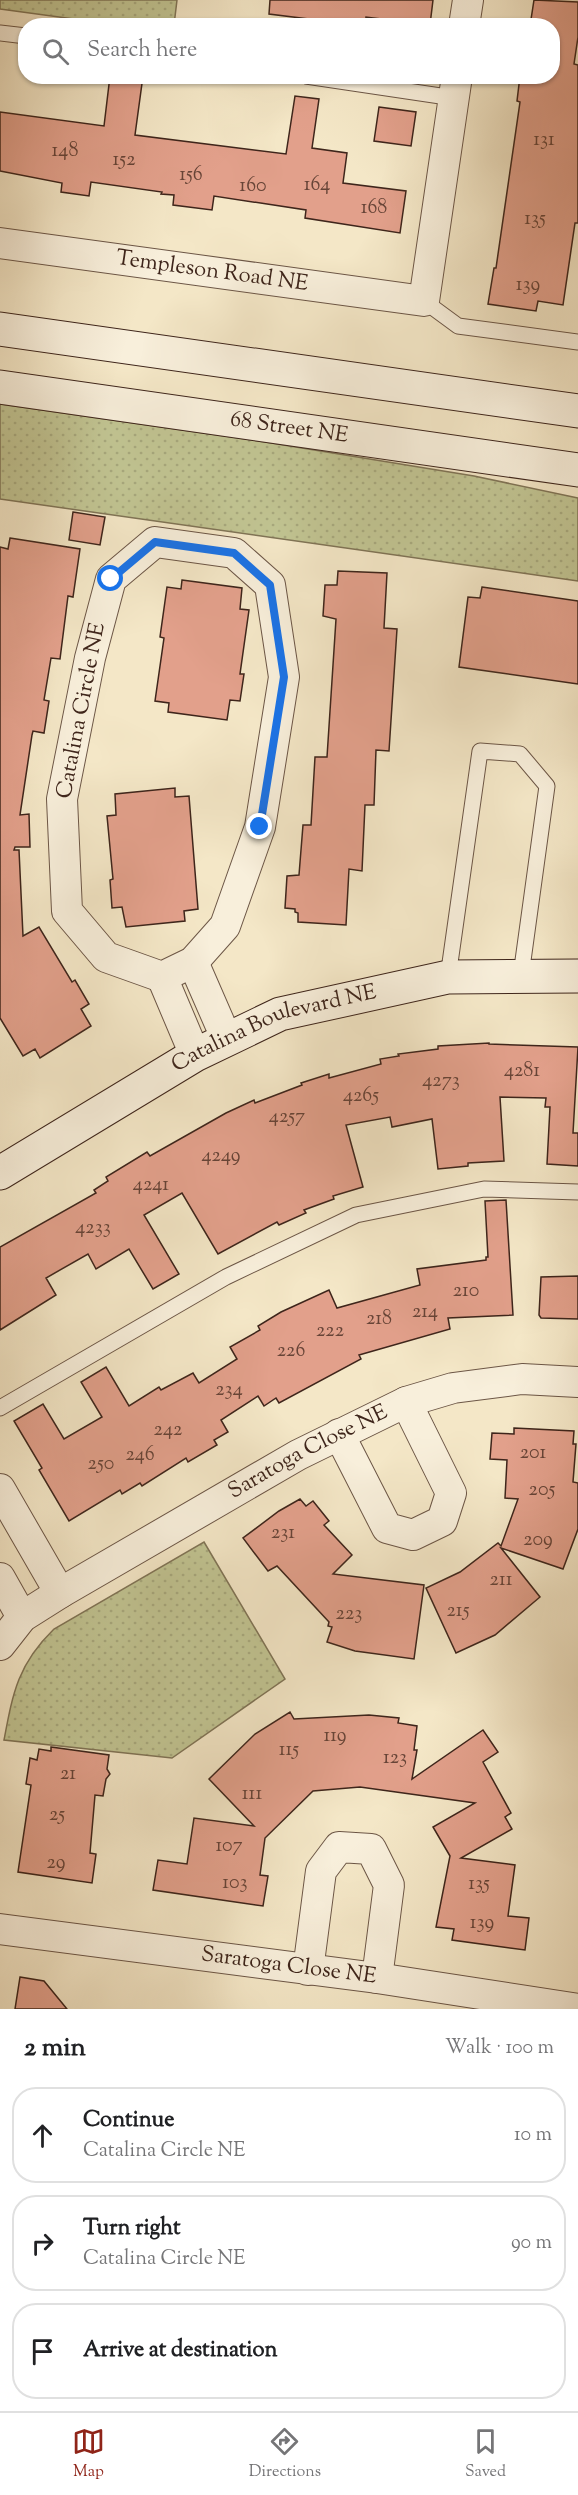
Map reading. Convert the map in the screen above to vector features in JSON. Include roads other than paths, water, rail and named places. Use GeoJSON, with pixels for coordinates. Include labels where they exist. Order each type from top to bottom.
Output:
{"type":"FeatureCollection","features":[{"type":"Feature","properties":{"kind":"main road"},"geometry":{"type":"LineString","coordinates":[[0,329],[578,411]]}},
{"type":"Feature","properties":{"kind":"main road","name":"68 Street NE"},"geometry":{"type":"LineString","coordinates":[[0,387],[578,470]]}},
{"type":"Feature","properties":{"kind":"main road","name":"Catalina Boulevard NE"},"geometry":{"type":"LineString","coordinates":[[0,1173],[195,1055],[280,1014],[448,977],[578,976]]}},
{"type":"Feature","properties":{"kind":"street"},"geometry":{"type":"LineString","coordinates":[[465,18],[468,0]]}},
{"type":"Feature","properties":{"kind":"street"},"geometry":{"type":"LineString","coordinates":[[424,301],[456,87]]}},
{"type":"Feature","properties":{"kind":"street","name":"Templeson Road NE"},"geometry":{"type":"LineString","coordinates":[[0,243],[424,301]]}},
{"type":"Feature","properties":{"kind":"street","name":"Catalina Circle NE"},"geometry":{"type":"LineString","coordinates":[[155,542],[234,553],[270,585],[284,677],[260,827],[225,926],[193,962],[162,977],[106,957],[67,911],[63,799],[90,658],[111,579],[155,542]]}},
{"type":"Feature","properties":{"kind":"street"},"geometry":{"type":"LineString","coordinates":[[193,962],[227,1040]]}},
{"type":"Feature","properties":{"kind":"street"},"geometry":{"type":"LineString","coordinates":[[162,977],[195,1055]]}},
{"type":"Feature","properties":{"kind":"street","name":"Saratoga Close NE"},"geometry":{"type":"LineString","coordinates":[[0,1645],[22,1617],[60,1593],[298,1455],[406,1402],[453,1388],[522,1379],[578,1382]]}},
{"type":"Feature","properties":{"kind":"street"},"geometry":{"type":"LineString","coordinates":[[339,1434],[387,1527],[413,1534],[442,1521],[451,1492],[406,1402]]}},
{"type":"Feature","properties":{"kind":"street"},"geometry":{"type":"LineString","coordinates":[[0,1489],[60,1593]]}},
{"type":"Feature","properties":{"kind":"street"},"geometry":{"type":"LineString","coordinates":[[0,1578],[22,1617]]}},
{"type":"Feature","properties":{"kind":"street"},"geometry":{"type":"LineString","coordinates":[[308,1970],[321,1871],[339,1847],[371,1849],[389,1885],[377,1978]]}},
{"type":"Feature","properties":{"kind":"street","name":"Saratoga Close NE"},"geometry":{"type":"LineString","coordinates":[[0,1929],[377,1978],[578,2009]]}},
{"type":"Feature","properties":{"kind":"lane"},"geometry":{"type":"LineString","coordinates":[[0,33],[18,35]]}},
{"type":"Feature","properties":{"kind":"lane"},"geometry":{"type":"LineString","coordinates":[[415,84],[456,87]]}},
{"type":"Feature","properties":{"kind":"lane"},"geometry":{"type":"LineString","coordinates":[[424,301],[458,326],[578,342]]}},
{"type":"Feature","properties":{"kind":"lane"},"geometry":{"type":"LineString","coordinates":[[448,977],[480,751],[520,754],[547,786],[521,975]]}},
{"type":"Feature","properties":{"kind":"lane"},"geometry":{"type":"LineString","coordinates":[[0,1408],[226,1277],[356,1215],[484,1190],[578,1192]]}}]}
